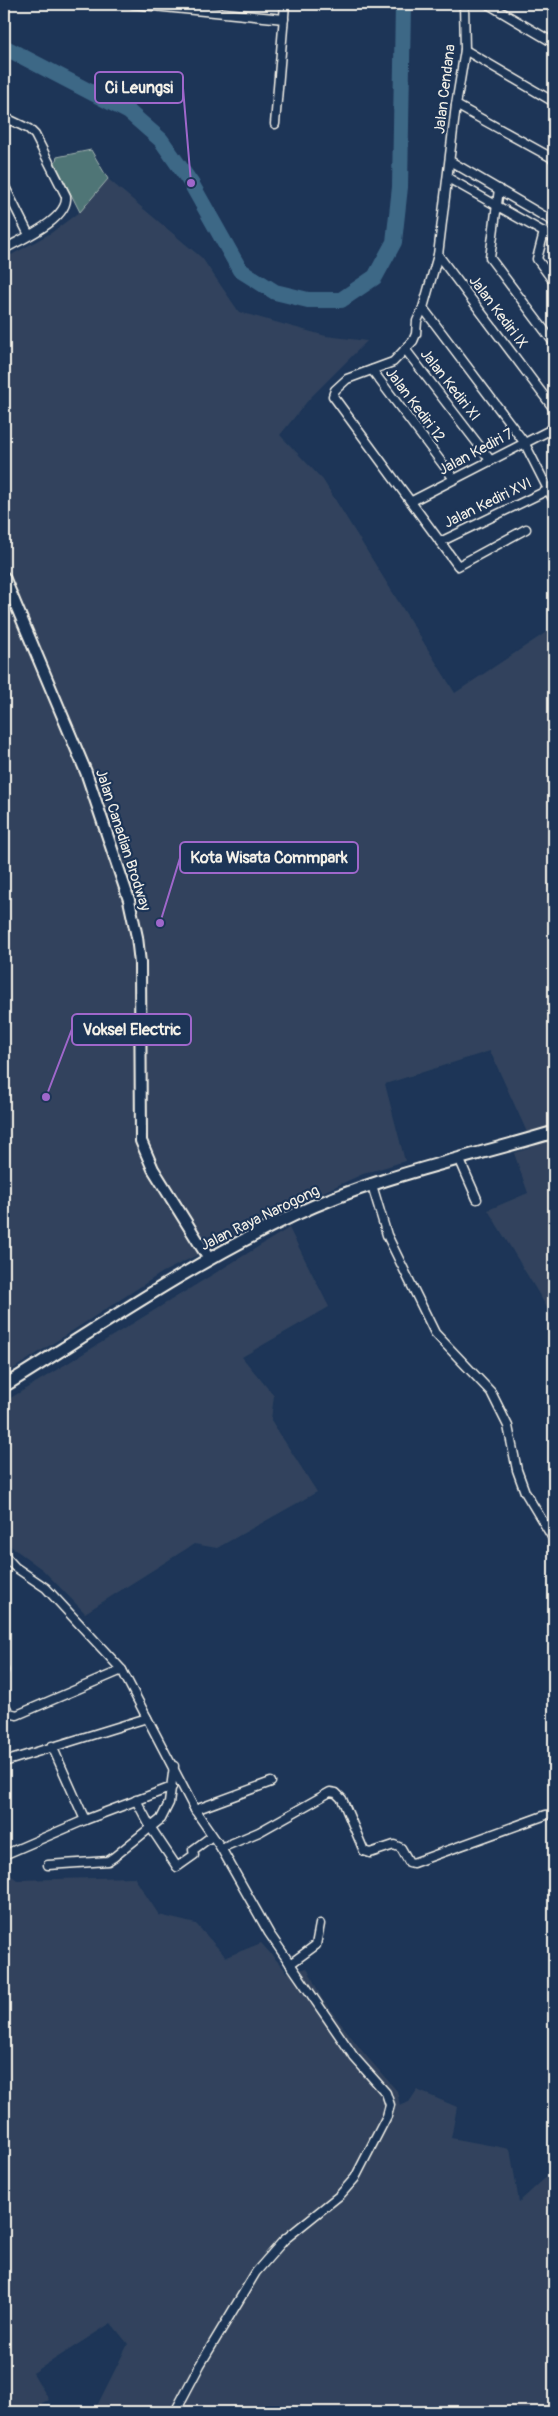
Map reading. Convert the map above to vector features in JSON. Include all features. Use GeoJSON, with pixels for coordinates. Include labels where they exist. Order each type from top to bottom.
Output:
{"type":"FeatureCollection","features":[{"type":"Feature","properties":{"kind":"main road","name":"Jalan Raya Narogong"},"geometry":{"type":"LineString","coordinates":[[4,1386],[208,1259],[296,1214],[372,1185],[458,1158],[554,1132]]}},
{"type":"Feature","properties":{"kind":"street"},"geometry":{"type":"LineString","coordinates":[[133,4],[284,19]]}},
{"type":"Feature","properties":{"kind":"street"},"geometry":{"type":"LineString","coordinates":[[275,124],[285,4]]}},
{"type":"Feature","properties":{"kind":"street","name":"Jalan Cendana"},"geometry":{"type":"LineString","coordinates":[[406,349],[413,341],[417,321],[423,308],[438,256],[456,105],[465,50],[464,4]]}},
{"type":"Feature","properties":{"kind":"street"},"geometry":{"type":"LineString","coordinates":[[488,4],[554,43]]}},
{"type":"Feature","properties":{"kind":"street"},"geometry":{"type":"LineString","coordinates":[[465,50],[554,102]]}},
{"type":"Feature","properties":{"kind":"street"},"geometry":{"type":"LineString","coordinates":[[456,105],[554,159]]}},
{"type":"Feature","properties":{"kind":"street"},"geometry":{"type":"LineString","coordinates":[[4,116],[29,129],[34,135],[66,196],[67,203],[62,211],[29,235],[4,249]]}},
{"type":"Feature","properties":{"kind":"street"},"geometry":{"type":"LineString","coordinates":[[450,161],[554,222]]}},
{"type":"Feature","properties":{"kind":"street"},"geometry":{"type":"LineString","coordinates":[[448,178],[497,204],[554,238]]}},
{"type":"Feature","properties":{"kind":"street"},"geometry":{"type":"LineString","coordinates":[[4,184],[29,235]]}},
{"type":"Feature","properties":{"kind":"street"},"geometry":{"type":"LineString","coordinates":[[499,189],[490,258],[554,343]]}},
{"type":"Feature","properties":{"kind":"street"},"geometry":{"type":"LineString","coordinates":[[544,232],[536,255],[554,282]]}},
{"type":"Feature","properties":{"kind":"street","name":"Jalan Kediri IX"},"geometry":{"type":"LineString","coordinates":[[438,256],[554,409]]}},
{"type":"Feature","properties":{"kind":"street"},"geometry":{"type":"LineString","coordinates":[[423,308],[524,442],[554,501]]}},
{"type":"Feature","properties":{"kind":"street"},"geometry":{"type":"LineString","coordinates":[[406,349],[393,362],[347,379],[335,390],[333,396],[339,406],[412,501],[458,566],[526,529]]}},
{"type":"Feature","properties":{"kind":"street","name":"Jalan Kediri XI"},"geometry":{"type":"LineString","coordinates":[[406,349],[491,460]]}},
{"type":"Feature","properties":{"kind":"street","name":"Jalan Kediri 12"},"geometry":{"type":"LineString","coordinates":[[372,370],[454,479]]}},
{"type":"Feature","properties":{"kind":"street","name":"Jalan Kediri 7"},"geometry":{"type":"LineString","coordinates":[[412,501],[554,428]]}},
{"type":"Feature","properties":{"kind":"street","name":"Jalan Kediri XVI"},"geometry":{"type":"LineString","coordinates":[[440,542],[547,486],[554,478]]}},
{"type":"Feature","properties":{"kind":"street","name":"Jalan Canadian Brodway"},"geometry":{"type":"LineString","coordinates":[[4,577],[86,772],[129,900],[137,937],[140,963],[141,1141],[153,1169],[208,1259]]}},
{"type":"Feature","properties":{"kind":"street"},"geometry":{"type":"LineString","coordinates":[[458,1158],[477,1198]]}},
{"type":"Feature","properties":{"kind":"street"},"geometry":{"type":"LineString","coordinates":[[372,1185],[387,1235],[435,1333],[490,1392],[508,1426],[517,1470],[525,1492],[554,1540]]}},
{"type":"Feature","properties":{"kind":"street"},"geometry":{"type":"LineString","coordinates":[[4,1556],[14,1567],[46,1588],[122,1670],[174,1766],[195,1810],[221,1848],[269,1932],[354,2057],[386,2093],[390,2105],[390,2110],[355,2178],[340,2195],[284,2240],[256,2272],[200,2364],[175,2412]]}},
{"type":"Feature","properties":{"kind":"street"},"geometry":{"type":"LineString","coordinates":[[4,1708],[11,1714],[17,1715],[122,1670]]}},
{"type":"Feature","properties":{"kind":"street"},"geometry":{"type":"LineString","coordinates":[[4,1762],[147,1718]]}},
{"type":"Feature","properties":{"kind":"street"},"geometry":{"type":"LineString","coordinates":[[52,1746],[85,1820]]}},
{"type":"Feature","properties":{"kind":"street"},"geometry":{"type":"LineString","coordinates":[[48,1865],[108,1861],[151,1828],[160,1819],[169,1803],[174,1766]]}},
{"type":"Feature","properties":{"kind":"street"},"geometry":{"type":"LineString","coordinates":[[195,1810],[271,1782]]}},
{"type":"Feature","properties":{"kind":"street"},"geometry":{"type":"LineString","coordinates":[[6,1854],[85,1820],[172,1787]]}},
{"type":"Feature","properties":{"kind":"street"},"geometry":{"type":"LineString","coordinates":[[221,1848],[259,1832],[330,1792],[336,1792],[342,1799],[364,1851],[370,1853],[394,1845],[401,1848],[409,1862],[413,1863],[546,1814],[554,1814]]}},
{"type":"Feature","properties":{"kind":"street"},"geometry":{"type":"LineString","coordinates":[[136,1800],[176,1867],[194,1856],[194,1850],[212,1836]]}},
{"type":"Feature","properties":{"kind":"street"},"geometry":{"type":"LineString","coordinates":[[290,1964],[316,1944],[320,1924]]}},
{"type":"Feature","properties":{"kind":"shaded area"},"geometry":{"type":"Polygon","coordinates":[[[108,179],[202,258],[239,312],[326,336],[367,341],[310,398],[280,435],[323,480],[455,693],[554,627],[554,1319],[488,1210],[528,1193],[514,1153],[530,1148],[526,1130],[490,1051],[385,1084],[405,1161],[363,1174],[323,1192],[163,1272],[4,1375],[4,259],[51,233],[79,212],[108,179]]]}},
{"type":"Feature","properties":{"kind":"shaded area"},"geometry":{"type":"Polygon","coordinates":[[[289,1228],[329,1307],[242,1357],[274,1396],[271,1420],[317,1492],[217,1548],[194,1544],[85,1613],[43,1570],[9,1545],[4,1537],[4,1402],[289,1228]]]}},
{"type":"Feature","properties":{"kind":"shaded area"},"geometry":{"type":"Polygon","coordinates":[[[4,1870],[17,1880],[134,1877],[159,1915],[196,1924],[226,1957],[261,1943],[288,1973],[307,1968],[322,1999],[362,2051],[397,2091],[400,2106],[409,2102],[417,2090],[457,2107],[451,2138],[510,2149],[519,2202],[554,2170],[554,2412],[94,2412],[128,2344],[111,2323],[33,2373],[49,2400],[29,2412],[4,2412],[4,1870]]]}},
{"type":"Feature","properties":{"kind":"green space"},"geometry":{"type":"Polygon","coordinates":[[[91,150],[108,179],[80,212],[55,163],[57,157],[91,150]]]}},
{"type":"Feature","properties":{"kind":"waterway"},"geometry":{"type":"LineString","coordinates":[[4,47],[129,112],[161,140],[191,183],[240,270],[275,292],[308,300],[341,300],[375,277],[394,242],[400,187],[403,4]]}},
{"type":"Feature","properties":{"kind":"place","name":"Ci Leungsi"},"geometry":{"type":"Point","coordinates":[191,183]}},
{"type":"Feature","properties":{"kind":"place","name":"Kota Wisata Commpark"},"geometry":{"type":"Point","coordinates":[160,923]}},
{"type":"Feature","properties":{"kind":"place","name":"Voksel Electric"},"geometry":{"type":"Point","coordinates":[46,1097]}}]}
